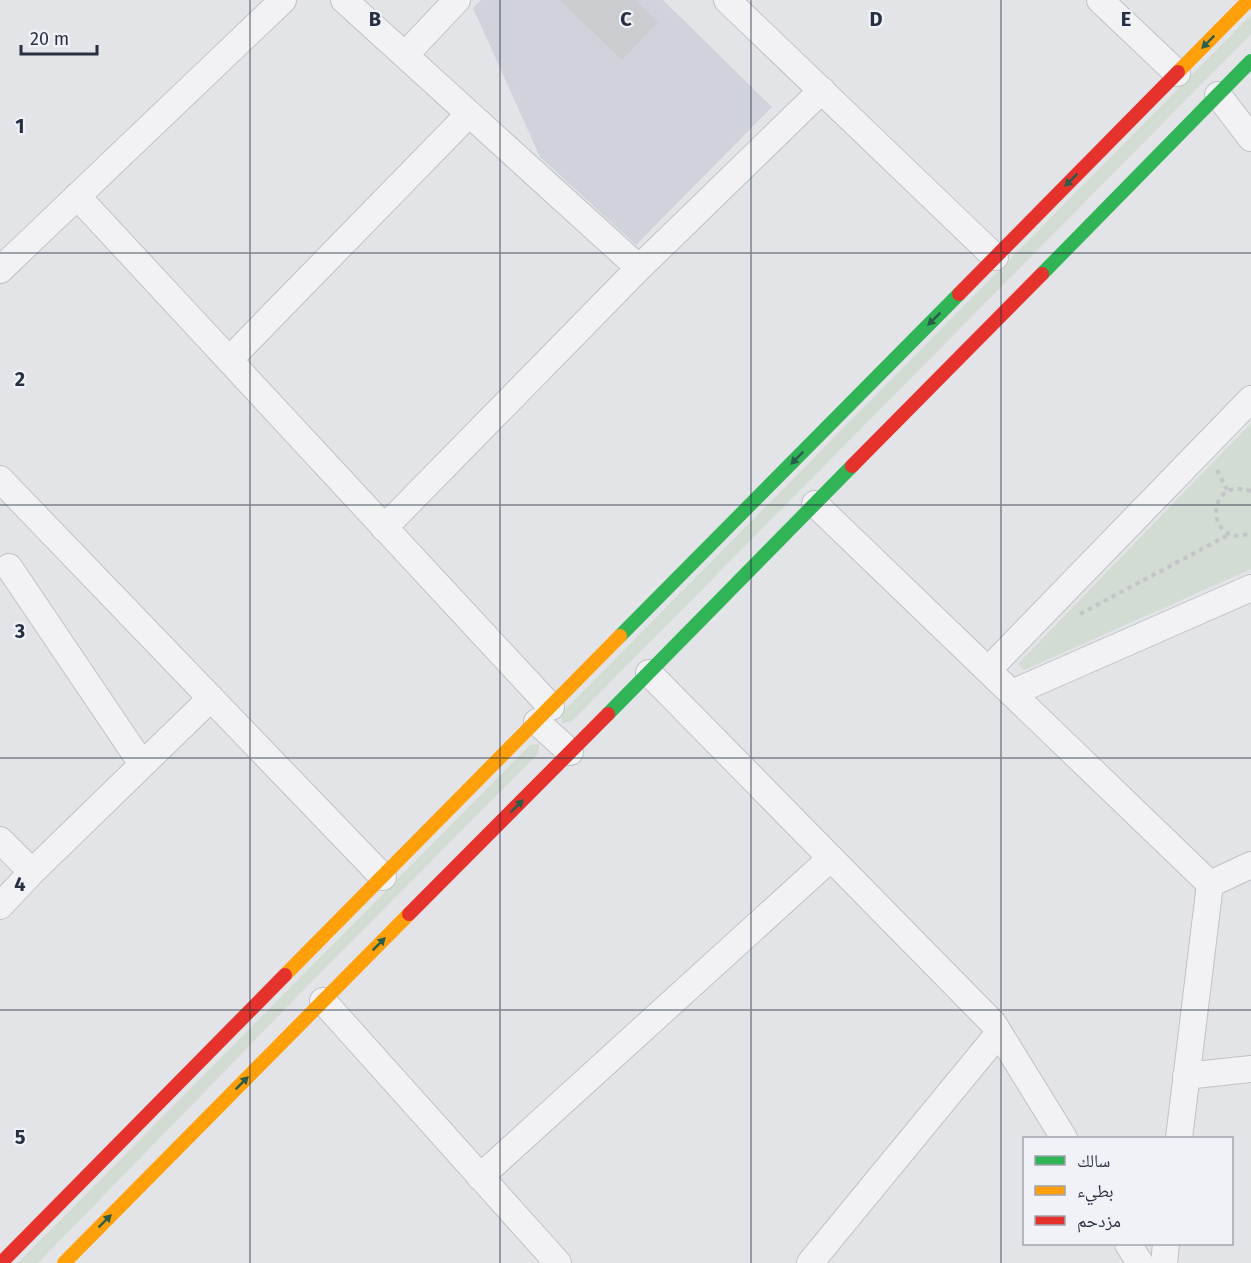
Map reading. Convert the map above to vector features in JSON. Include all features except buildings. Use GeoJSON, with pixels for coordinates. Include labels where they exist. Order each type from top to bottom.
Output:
{"type":"FeatureCollection","features":[{"type":"Feature","properties":{"kind":"main road"},"geometry":{"type":"LineString","coordinates":[[1,1263],[1249,0]]}},
{"type":"Feature","properties":{"kind":"main road"},"geometry":{"type":"LineString","coordinates":[[64,1263],[1251,61]]}},
{"type":"Feature","properties":{"kind":"street"},"geometry":{"type":"LineString","coordinates":[[0,270],[283,0]]}},
{"type":"Feature","properties":{"kind":"street"},"geometry":{"type":"LineString","coordinates":[[344,0],[639,268]]}},
{"type":"Feature","properties":{"kind":"street"},"geometry":{"type":"LineString","coordinates":[[405,55],[458,0]]}},
{"type":"Feature","properties":{"kind":"street"},"geometry":{"type":"LineString","coordinates":[[728,0],[995,257]]}},
{"type":"Feature","properties":{"kind":"street"},"geometry":{"type":"LineString","coordinates":[[1100,0],[1177,73]]}},
{"type":"Feature","properties":{"kind":"street"},"geometry":{"type":"LineString","coordinates":[[384,528],[639,268],[822,90]]}},
{"type":"Feature","properties":{"kind":"street"},"geometry":{"type":"LineString","coordinates":[[1218,94],[1251,138]]}},
{"type":"Feature","properties":{"kind":"street"},"geometry":{"type":"LineString","coordinates":[[229,360],[469,114]]}},
{"type":"Feature","properties":{"kind":"street"},"geometry":{"type":"LineString","coordinates":[[77,196],[384,528],[544,715],[570,752]]}},
{"type":"Feature","properties":{"kind":"street"},"geometry":{"type":"LineString","coordinates":[[988,670],[1251,399]]}},
{"type":"Feature","properties":{"kind":"street"},"geometry":{"type":"LineString","coordinates":[[0,479],[383,877]]}},
{"type":"Feature","properties":{"kind":"street"},"geometry":{"type":"LineString","coordinates":[[815,504],[1210,884]]}},
{"type":"Feature","properties":{"kind":"street"},"geometry":{"type":"LineString","coordinates":[[9,567],[142,764]]}},
{"type":"Feature","properties":{"kind":"street"},"geometry":{"type":"LineString","coordinates":[[1012,693],[1251,588]]}},
{"type":"Feature","properties":{"kind":"street"},"geometry":{"type":"LineString","coordinates":[[649,672],[993,1023],[1063,1137]]}},
{"type":"Feature","properties":{"kind":"street"},"geometry":{"type":"LineString","coordinates":[[0,906],[211,698]]}},
{"type":"Feature","properties":{"kind":"street"},"geometry":{"type":"LineString","coordinates":[[0,840],[32,872]]}},
{"type":"Feature","properties":{"kind":"street"},"geometry":{"type":"LineString","coordinates":[[480,1177],[831,858]]}},
{"type":"Feature","properties":{"kind":"street"},"geometry":{"type":"LineString","coordinates":[[1210,884],[1251,865]]}},
{"type":"Feature","properties":{"kind":"street"},"geometry":{"type":"LineString","coordinates":[[1179,1137],[1210,884]]}},
{"type":"Feature","properties":{"kind":"street"},"geometry":{"type":"LineString","coordinates":[[323,1001],[558,1263]]}},
{"type":"Feature","properties":{"kind":"street"},"geometry":{"type":"LineString","coordinates":[[820,1259],[999,1033]]}},
{"type":"Feature","properties":{"kind":"street"},"geometry":{"type":"LineString","coordinates":[[1186,1076],[1251,1069]]}},
{"type":"Feature","properties":{"kind":"street"},"geometry":{"type":"LineString","coordinates":[[1129,1245],[1140,1263]]}},
{"type":"Feature","properties":{"kind":"street"},"geometry":{"type":"LineString","coordinates":[[1164,1263],[1166,1245]]}},
{"type":"Feature","properties":{"kind":"path"},"geometry":{"type":"LineString","coordinates":[[1213,462],[1228,491]]}},
{"type":"Feature","properties":{"kind":"path"},"geometry":{"type":"LineString","coordinates":[[1243,488],[1251,484]]}},
{"type":"Feature","properties":{"kind":"path"},"geometry":{"type":"LineString","coordinates":[[1251,491],[1243,488],[1228,491],[1218,502],[1216,517],[1219,524],[1230,534],[1237,536],[1251,533]]}},
{"type":"Feature","properties":{"kind":"path"},"geometry":{"type":"LineString","coordinates":[[1071,619],[1230,534]]}},
{"type":"Feature","properties":{"kind":"shaded area"},"geometry":{"type":"Polygon","coordinates":[[[481,0],[663,0],[772,107],[636,245],[540,157],[473,8],[481,0]]]}},
{"type":"Feature","properties":{"kind":"shaded area"},"geometry":{"type":"Polygon","coordinates":[[[1251,15],[1251,34],[571,722],[562,723],[561,714],[1251,15]]]}},
{"type":"Feature","properties":{"kind":"shaded area"},"geometry":{"type":"Polygon","coordinates":[[[1251,423],[1251,569],[1024,670],[1018,664],[1251,423]]]}},
{"type":"Feature","properties":{"kind":"shaded area"},"geometry":{"type":"Polygon","coordinates":[[[539,744],[538,754],[325,968],[38,1263],[18,1263],[530,745],[539,744]]]}},
{"type":"Feature","properties":{"kind":"traffic: fast"},"geometry":{"type":"LineString","coordinates":[[1042,274],[1251,61]]}},
{"type":"Feature","properties":{"kind":"traffic: fast"},"geometry":{"type":"LineString","coordinates":[[620,636],[959,294]]}},
{"type":"Feature","properties":{"kind":"traffic: fast"},"geometry":{"type":"LineString","coordinates":[[608,714],[852,466]]}},
{"type":"Feature","properties":{"kind":"traffic: slow"},"geometry":{"type":"LineString","coordinates":[[1178,72],[1249,0]]}},
{"type":"Feature","properties":{"kind":"traffic: slow"},"geometry":{"type":"LineString","coordinates":[[285,975],[620,636]]}},
{"type":"Feature","properties":{"kind":"traffic: slow"},"geometry":{"type":"LineString","coordinates":[[64,1263],[409,914]]}},
{"type":"Feature","properties":{"kind":"traffic: jam"},"geometry":{"type":"LineString","coordinates":[[959,294],[1178,72]]}},
{"type":"Feature","properties":{"kind":"traffic: jam"},"geometry":{"type":"LineString","coordinates":[[852,466],[1042,274]]}},
{"type":"Feature","properties":{"kind":"traffic: jam"},"geometry":{"type":"LineString","coordinates":[[409,914],[608,714]]}},
{"type":"Feature","properties":{"kind":"traffic: jam"},"geometry":{"type":"LineString","coordinates":[[1,1263],[285,975]]}}]}
